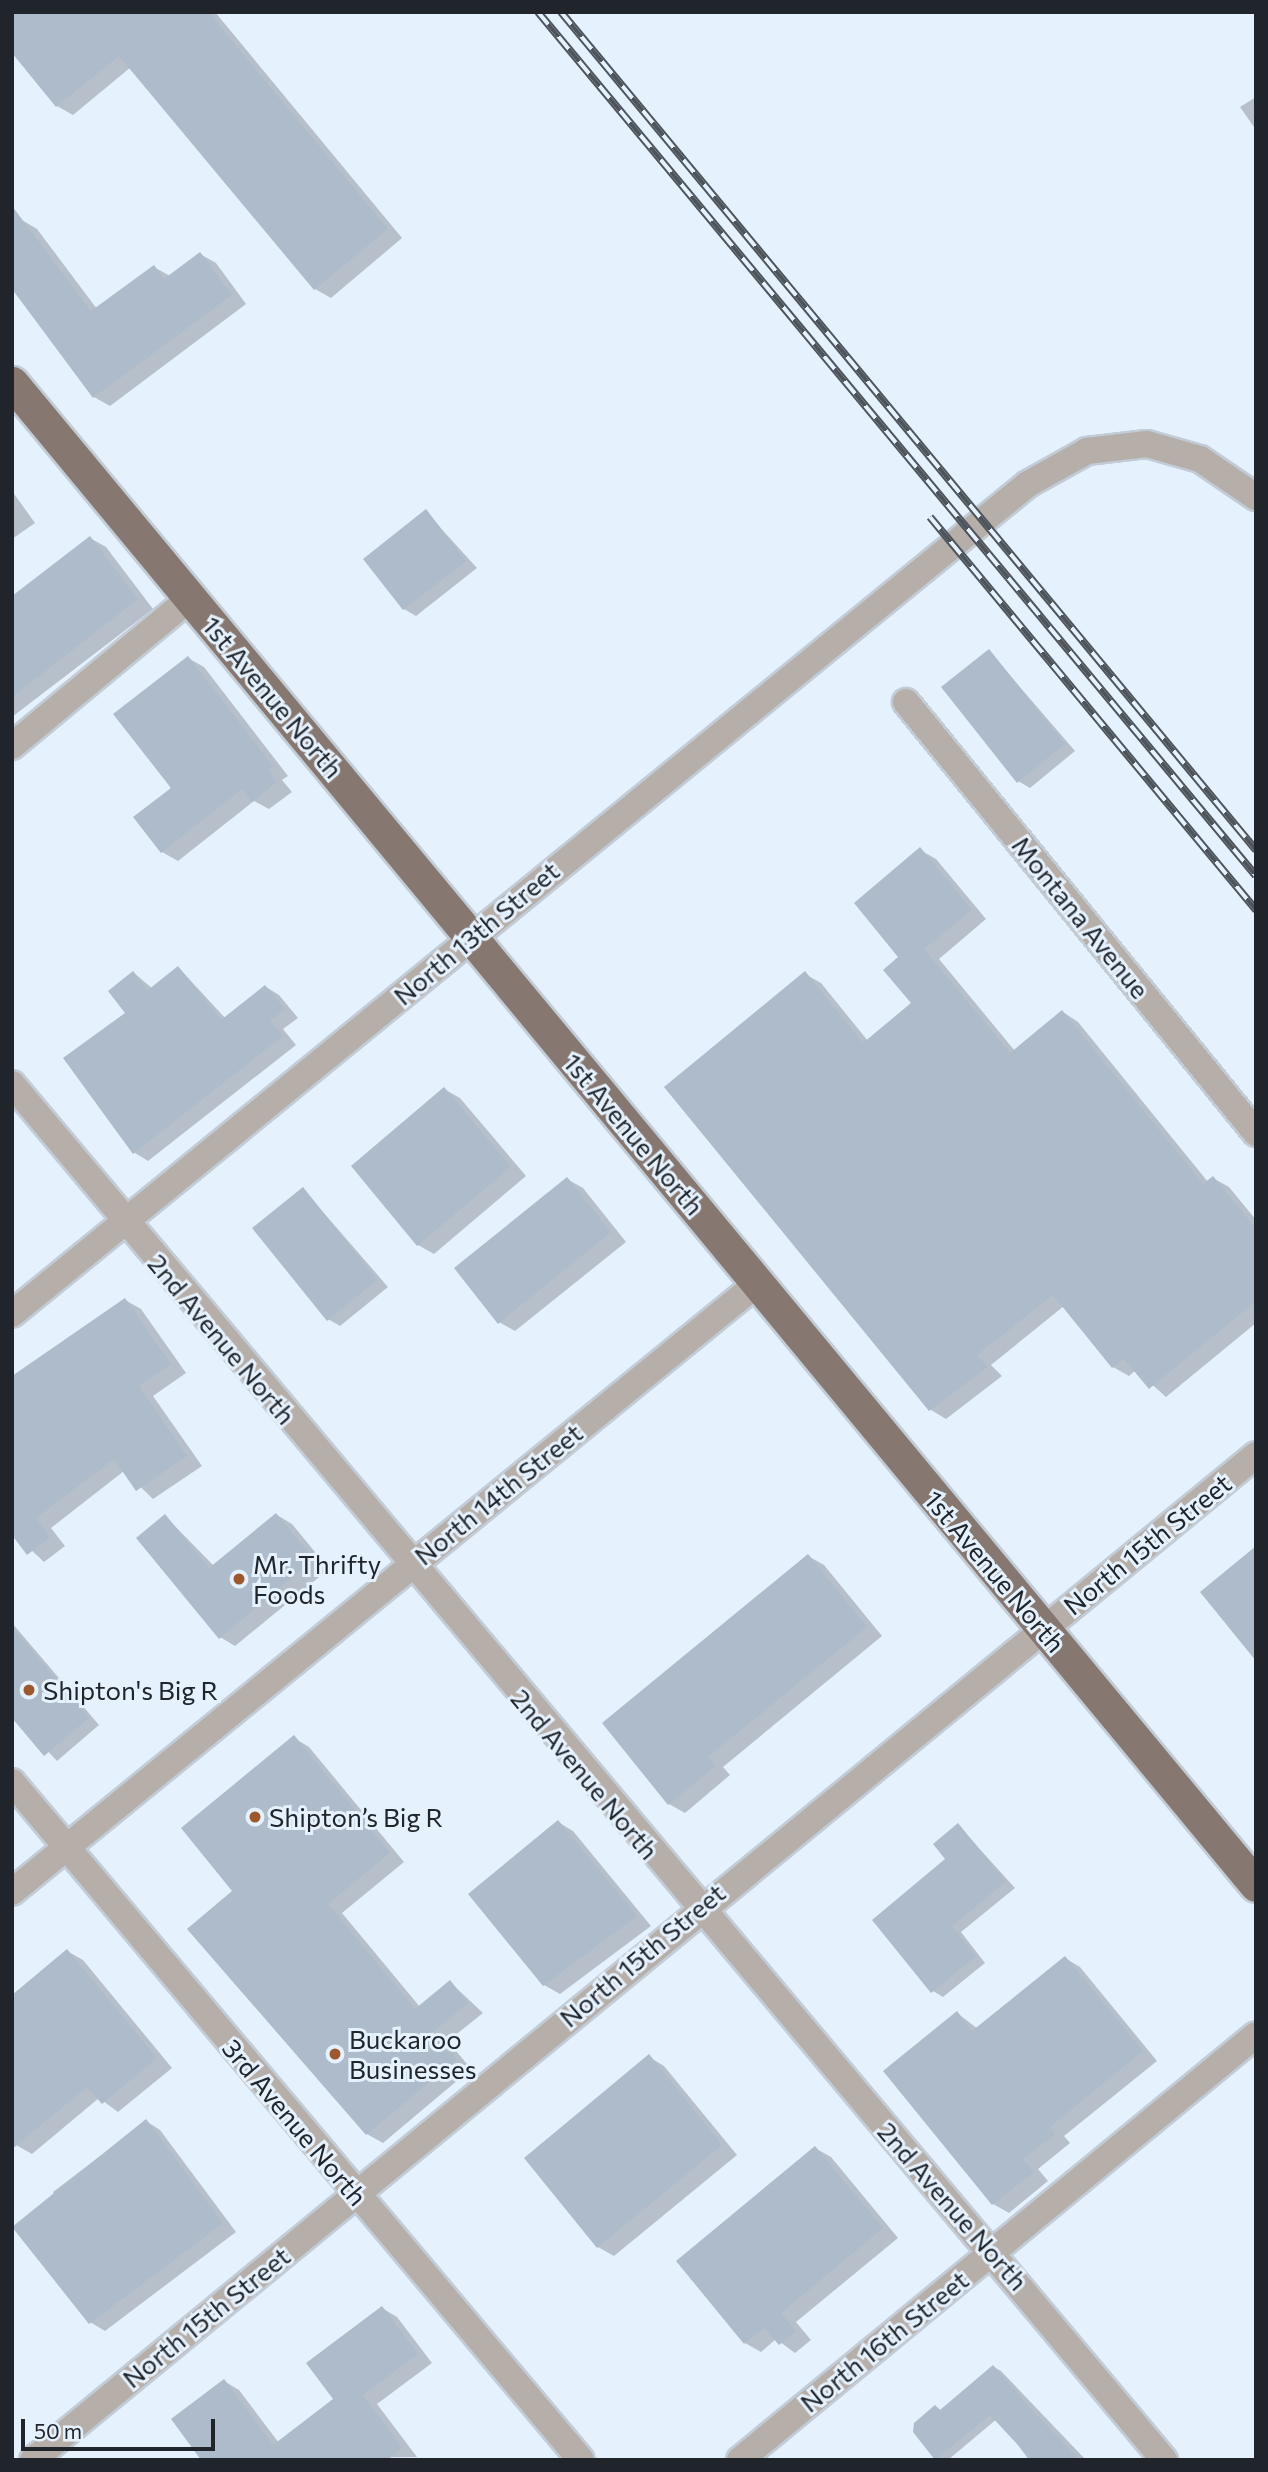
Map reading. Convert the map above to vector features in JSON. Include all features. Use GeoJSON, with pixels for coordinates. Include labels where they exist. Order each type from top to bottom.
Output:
{"type":"FeatureCollection","features":[{"type":"Feature","properties":{"kind":"main road","name":"1st Avenue North"},"geometry":{"type":"LineString","coordinates":[[12,383],[1256,1885]]}},
{"type":"Feature","properties":{"kind":"street","name":"North 13th Street"},"geometry":{"type":"LineString","coordinates":[[12,1314],[126,1224],[471,937],[1028,484],[1087,451],[1115,444],[1147,444],[1200,459],[1256,497]]}},
{"type":"Feature","properties":{"kind":"street"},"geometry":{"type":"LineString","coordinates":[[12,746],[190,598]]}},
{"type":"Feature","properties":{"kind":"street","name":"Montana Avenue"},"geometry":{"type":"LineString","coordinates":[[906,702],[1256,1133]]}},
{"type":"Feature","properties":{"kind":"street","name":"2nd Avenue North"},"geometry":{"type":"LineString","coordinates":[[12,1084],[696,1909],[994,2251],[1164,2460]]}},
{"type":"Feature","properties":{"kind":"street","name":"North 14th Street"},"geometry":{"type":"LineString","coordinates":[[12,1892],[758,1283]]}},
{"type":"Feature","properties":{"kind":"street","name":"North 15th Street"},"geometry":{"type":"LineString","coordinates":[[33,2460],[696,1909],[1256,1455]]}},
{"type":"Feature","properties":{"kind":"street","name":"3rd Avenue North"},"geometry":{"type":"LineString","coordinates":[[12,1782],[581,2460]]}},
{"type":"Feature","properties":{"kind":"street","name":"North 16th Street"},"geometry":{"type":"LineString","coordinates":[[740,2460],[1256,2035]]}},
{"type":"Feature","properties":{"kind":"building"},"geometry":{"type":"Polygon","coordinates":[[[12,12],[208,12],[388,229],[314,290],[119,56],[56,107],[12,53],[12,12]]]}},
{"type":"Feature","properties":{"kind":"building"},"geometry":{"type":"Polygon","coordinates":[[[12,206],[91,311],[154,265],[164,279],[200,252],[232,295],[93,398],[12,289],[12,206]]]}},
{"type":"Feature","properties":{"kind":"building"},"geometry":{"type":"Polygon","coordinates":[[[426,509],[466,561],[403,610],[363,559],[426,509]]]}},
{"type":"Feature","properties":{"kind":"building"},"geometry":{"type":"Polygon","coordinates":[[[90,536],[138,599],[12,697],[12,596],[90,536]]]}},
{"type":"Feature","properties":{"kind":"building"},"geometry":{"type":"Polygon","coordinates":[[[989,649],[1065,744],[1017,783],[941,687],[989,649]]]}},
{"type":"Feature","properties":{"kind":"building"},"geometry":{"type":"Polygon","coordinates":[[[188,656],[273,766],[268,770],[277,782],[252,802],[242,789],[161,853],[133,817],[171,788],[113,714],[188,656]]]}},
{"type":"Feature","properties":{"kind":"building"},"geometry":{"type":"Polygon","coordinates":[[[920,847],[972,910],[924,949],[1010,1053],[1062,1010],[1203,1184],[1213,1176],[1256,1229],[1256,1301],[1149,1389],[1124,1359],[1112,1368],[1053,1295],[977,1355],[988,1367],[929,1411],[664,1087],[805,971],[863,1043],[911,1003],[883,970],[898,957],[854,903],[920,847]]]}},
{"type":"Feature","properties":{"kind":"building"},"geometry":{"type":"Polygon","coordinates":[[[178,966],[221,1020],[265,985],[285,1009],[270,1021],[283,1036],[133,1154],[63,1058],[125,1013],[108,991],[133,971],[148,990],[178,966]]]}},
{"type":"Feature","properties":{"kind":"building"},"geometry":{"type":"Polygon","coordinates":[[[444,1087],[511,1167],[417,1246],[351,1166],[444,1087]]]}},
{"type":"Feature","properties":{"kind":"building"},"geometry":{"type":"Polygon","coordinates":[[[567,1177],[611,1232],[498,1324],[454,1268],[567,1177]]]}},
{"type":"Feature","properties":{"kind":"building"},"geometry":{"type":"Polygon","coordinates":[[[303,1187],[377,1280],[327,1321],[252,1228],[303,1187]]]}},
{"type":"Feature","properties":{"kind":"building"},"geometry":{"type":"Polygon","coordinates":[[[125,1298],[171,1364],[139,1386],[187,1456],[136,1491],[114,1459],[36,1518],[50,1537],[27,1555],[12,1535],[12,1376],[125,1298]]]}},
{"type":"Feature","properties":{"kind":"building"},"geometry":{"type":"Polygon","coordinates":[[[276,1513],[314,1559],[219,1639],[136,1538],[165,1514],[209,1568],[276,1513]]]}},
{"type":"Feature","properties":{"kind":"building"},"geometry":{"type":"Polygon","coordinates":[[[1256,1546],[1256,1661],[1200,1592],[1256,1546]]]}},
{"type":"Feature","properties":{"kind":"building"},"geometry":{"type":"Polygon","coordinates":[[[808,1554],[867,1627],[708,1757],[716,1766],[668,1805],[602,1723],[808,1554]]]}},
{"type":"Feature","properties":{"kind":"building"},"geometry":{"type":"Polygon","coordinates":[[[12,1627],[89,1718],[44,1756],[12,1718],[12,1627]]]}},
{"type":"Feature","properties":{"kind":"building"},"geometry":{"type":"Polygon","coordinates":[[[294,1735],[390,1853],[328,1904],[415,2009],[450,1980],[468,2003],[434,2031],[457,2059],[366,2135],[187,1929],[232,1891],[181,1828],[294,1735]]]}},
{"type":"Feature","properties":{"kind":"building"},"geometry":{"type":"Polygon","coordinates":[[[558,1820],[637,1916],[543,1986],[468,1894],[558,1820]]]}},
{"type":"Feature","properties":{"kind":"building"},"geometry":{"type":"Polygon","coordinates":[[[958,1823],[1006,1882],[952,1926],[976,1956],[931,1993],[872,1920],[945,1859],[933,1844],[958,1823]]]}},
{"type":"Feature","properties":{"kind":"building"},"geometry":{"type":"Polygon","coordinates":[[[67,1949],[157,2058],[102,2104],[87,2087],[12,2149],[12,1995],[67,1949]]]}},
{"type":"Feature","properties":{"kind":"building"},"geometry":{"type":"Polygon","coordinates":[[[1065,1956],[1143,2051],[1050,2127],[1055,2134],[1023,2159],[1034,2172],[992,2205],[883,2071],[957,2011],[972,2031],[1065,1956]]]}},
{"type":"Feature","properties":{"kind":"building"},"geometry":{"type":"Polygon","coordinates":[[[649,2054],[722,2145],[597,2248],[524,2158],[649,2054]]]}},
{"type":"Feature","properties":{"kind":"building"},"geometry":{"type":"Polygon","coordinates":[[[146,2119],[223,2223],[89,2324],[12,2227],[146,2119]]]}},
{"type":"Feature","properties":{"kind":"building"},"geometry":{"type":"Polygon","coordinates":[[[815,2146],[883,2228],[781,2313],[796,2331],[779,2345],[764,2328],[744,2344],[676,2261],[815,2146]]]}},
{"type":"Feature","properties":{"kind":"building"},"geometry":{"type":"Polygon","coordinates":[[[382,2306],[418,2354],[363,2395],[402,2448],[387,2460],[201,2460],[171,2419],[224,2379],[273,2445],[333,2399],[306,2363],[382,2306]]]}},
{"type":"Feature","properties":{"kind":"building"},"geometry":{"type":"Polygon","coordinates":[[[993,2365],[1080,2460],[1032,2460],[990,2415],[935,2460],[913,2432],[914,2423],[935,2405],[940,2410],[993,2365]]]}},
{"type":"Feature","properties":{"kind":"railway"},"geometry":{"type":"LineString","coordinates":[[538,12],[1256,876]]}},
{"type":"Feature","properties":{"kind":"railway"},"geometry":{"type":"LineString","coordinates":[[561,12],[1256,850]]}},
{"type":"Feature","properties":{"kind":"railway"},"geometry":{"type":"LineString","coordinates":[[930,517],[1256,910]]}},
{"type":"Feature","properties":{"kind":"place","name":"Mr. Thrifty Foods"},"geometry":{"type":"Point","coordinates":[239,1579]}},
{"type":"Feature","properties":{"kind":"place","name":"Shipton's Big R"},"geometry":{"type":"Point","coordinates":[29,1690]}},
{"type":"Feature","properties":{"kind":"place","name":"Shipton’s Big R"},"geometry":{"type":"Point","coordinates":[255,1817]}},
{"type":"Feature","properties":{"kind":"place","name":"Buckaroo Businesses"},"geometry":{"type":"Point","coordinates":[335,2054]}}]}
